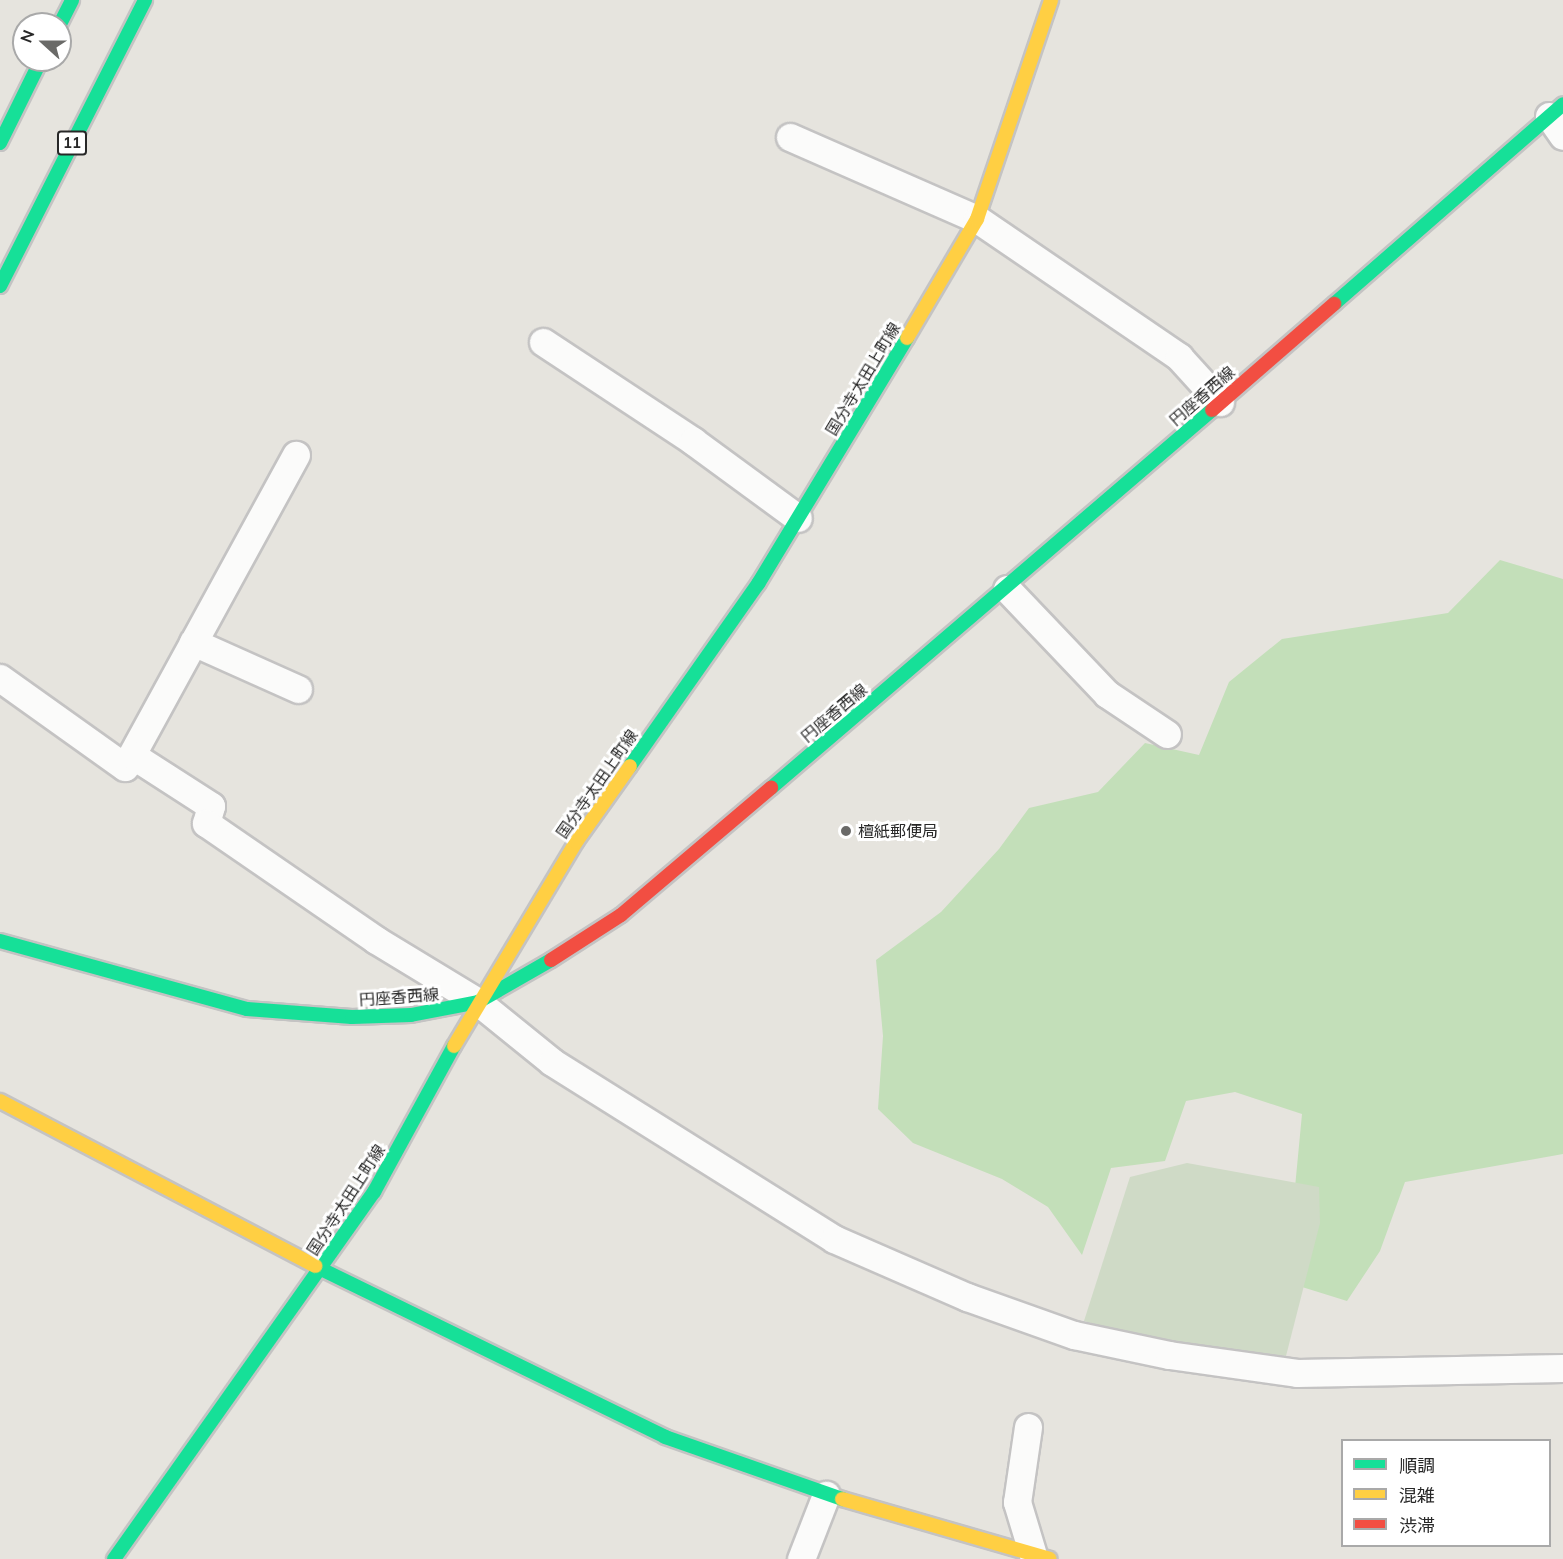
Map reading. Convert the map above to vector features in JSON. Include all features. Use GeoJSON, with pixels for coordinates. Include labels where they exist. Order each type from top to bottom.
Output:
{"type":"FeatureCollection","features":[{"type":"Feature","properties":{"kind":"main road","name":"11"},"geometry":{"type":"LineString","coordinates":[[0,286],[145,0]]}},
{"type":"Feature","properties":{"kind":"main road","name":"国分寺太田上町線"},"geometry":{"type":"LineString","coordinates":[[114,1559],[374,1192],[478,1002],[576,842],[758,584],[798,518],[977,219],[1051,0]]}},
{"type":"Feature","properties":{"kind":"main road"},"geometry":{"type":"LineString","coordinates":[[0,143],[35,72]]}},
{"type":"Feature","properties":{"kind":"main road","name":"円座香西線"},"geometry":{"type":"LineString","coordinates":[[0,941],[247,1009],[352,1017],[442,1012],[478,1002],[577,946],[621,915],[1007,589],[1220,402],[1558,119]]}},
{"type":"Feature","properties":{"kind":"main road"},"geometry":{"type":"LineString","coordinates":[[0,1101],[320,1269],[664,1437],[826,1496],[1002,1553],[1041,1557]]}},
{"type":"Feature","properties":{"kind":"street"},"geometry":{"type":"LineString","coordinates":[[790,137],[977,219],[1179,357],[1220,402]]}},
{"type":"Feature","properties":{"kind":"street"},"geometry":{"type":"LineString","coordinates":[[543,342],[693,441],[798,518]]}},
{"type":"Feature","properties":{"kind":"street"},"geometry":{"type":"LineString","coordinates":[[0,678],[125,767],[296,455]]}},
{"type":"Feature","properties":{"kind":"street"},"geometry":{"type":"LineString","coordinates":[[1007,589],[1107,694],[1167,734]]}},
{"type":"Feature","properties":{"kind":"street"},"geometry":{"type":"LineString","coordinates":[[193,642],[298,689]]}},
{"type":"Feature","properties":{"kind":"street"},"geometry":{"type":"LineString","coordinates":[[132,755],[211,806],[206,823],[376,940],[478,1002],[552,1062],[834,1239],[967,1297],[1074,1335],[1169,1354],[1297,1373],[1563,1368]]}},
{"type":"Feature","properties":{"kind":"street"},"geometry":{"type":"LineString","coordinates":[[1028,1427],[1017,1502],[1041,1557]]}},
{"type":"Feature","properties":{"kind":"street"},"geometry":{"type":"LineString","coordinates":[[801,1559],[826,1496]]}},
{"type":"Feature","properties":{"kind":"green space"},"geometry":{"type":"Polygon","coordinates":[[[1500,560],[1563,579],[1563,1154],[1405,1182],[1380,1251],[1347,1301],[1286,1282],[1302,1114],[1235,1092],[1186,1101],[1165,1161],[1111,1168],[1082,1255],[1048,1207],[1002,1179],[913,1143],[878,1109],[883,1036],[876,960],[941,912],[999,849],[1029,808],[1098,792],[1145,743],[1199,755],[1229,682],[1282,639],[1448,613],[1500,560]]]}},
{"type":"Feature","properties":{"kind":"green space"},"geometry":{"type":"Polygon","coordinates":[[[1187,1163],[1319,1187],[1320,1223],[1286,1356],[1150,1340],[1084,1321],[1130,1177],[1187,1163]]]}},
{"type":"Feature","properties":{"kind":"traffic: fast"},"geometry":{"type":"LineString","coordinates":[[66,12],[72,0]]}},
{"type":"Feature","properties":{"kind":"traffic: fast"},"geometry":{"type":"LineString","coordinates":[[0,286],[145,0]]}},
{"type":"Feature","properties":{"kind":"traffic: fast"},"geometry":{"type":"LineString","coordinates":[[0,143],[35,72]]}},
{"type":"Feature","properties":{"kind":"traffic: fast"},"geometry":{"type":"LineString","coordinates":[[1334,304],[1563,104]]}},
{"type":"Feature","properties":{"kind":"traffic: fast"},"geometry":{"type":"LineString","coordinates":[[630,766],[758,584],[907,338]]}},
{"type":"Feature","properties":{"kind":"traffic: fast"},"geometry":{"type":"LineString","coordinates":[[771,788],[1212,410]]}},
{"type":"Feature","properties":{"kind":"traffic: fast"},"geometry":{"type":"LineString","coordinates":[[0,941],[247,1009],[352,1017],[411,1015],[478,1002],[551,960]]}},
{"type":"Feature","properties":{"kind":"traffic: fast"},"geometry":{"type":"LineString","coordinates":[[114,1559],[374,1192],[454,1046]]}},
{"type":"Feature","properties":{"kind":"traffic: fast"},"geometry":{"type":"LineString","coordinates":[[315,1266],[665,1437],[842,1499]]}},
{"type":"Feature","properties":{"kind":"traffic: slow"},"geometry":{"type":"LineString","coordinates":[[907,338],[977,219],[1051,0]]}},
{"type":"Feature","properties":{"kind":"traffic: slow"},"geometry":{"type":"LineString","coordinates":[[454,1046],[576,842],[630,766]]}},
{"type":"Feature","properties":{"kind":"traffic: slow"},"geometry":{"type":"LineString","coordinates":[[0,1101],[315,1266]]}},
{"type":"Feature","properties":{"kind":"traffic: slow"},"geometry":{"type":"LineString","coordinates":[[842,1499],[1050,1559]]}},
{"type":"Feature","properties":{"kind":"traffic: jam"},"geometry":{"type":"LineString","coordinates":[[1212,410],[1334,304]]}},
{"type":"Feature","properties":{"kind":"traffic: jam"},"geometry":{"type":"LineString","coordinates":[[551,960],[621,915],[771,788]]}},
{"type":"Feature","properties":{"kind":"place","name":"檀紙郵便局"},"geometry":{"type":"Point","coordinates":[846,831]}}]}
